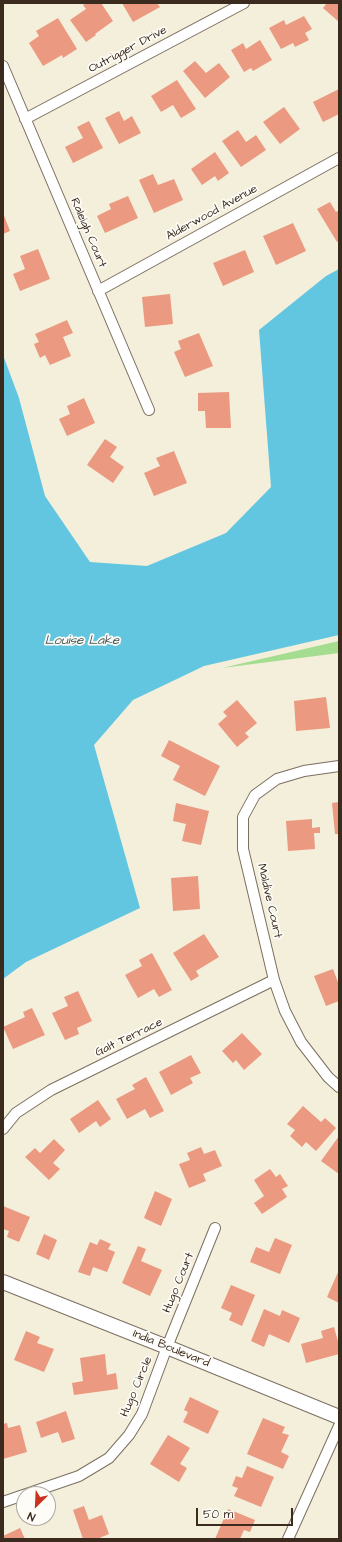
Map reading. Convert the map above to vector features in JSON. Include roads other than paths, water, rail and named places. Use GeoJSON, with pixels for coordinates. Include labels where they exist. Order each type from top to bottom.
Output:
{"type":"FeatureCollection","features":[{"type":"Feature","properties":{"kind":"street","name":"Outrigger Drive"},"geometry":{"type":"LineString","coordinates":[[25,119],[244,3]]}},
{"type":"Feature","properties":{"kind":"street","name":"Raleigh Court"},"geometry":{"type":"LineString","coordinates":[[3,66],[149,410]]}},
{"type":"Feature","properties":{"kind":"street","name":"Alderwood Avenue"},"geometry":{"type":"LineString","coordinates":[[98,291],[339,158]]}},
{"type":"Feature","properties":{"kind":"street","name":"Maldive Court"},"geometry":{"type":"LineString","coordinates":[[339,766],[304,771],[277,779],[256,794],[243,817],[243,849],[274,980],[285,1011],[301,1042],[328,1077],[339,1087]]}},
{"type":"Feature","properties":{"kind":"street","name":"Galt Terrace"},"geometry":{"type":"LineString","coordinates":[[3,1129],[16,1113],[51,1090],[274,980]]}},
{"type":"Feature","properties":{"kind":"street","name":"Hugo Court"},"geometry":{"type":"LineString","coordinates":[[167,1347],[215,1228]]}},
{"type":"Feature","properties":{"kind":"street","name":"India Boulevard"},"geometry":{"type":"LineString","coordinates":[[3,1282],[339,1417]]}},
{"type":"Feature","properties":{"kind":"street","name":"Hugo Circle"},"geometry":{"type":"LineString","coordinates":[[3,1502],[79,1476],[109,1458],[129,1435],[142,1414],[167,1347]]}},
{"type":"Feature","properties":{"kind":"street"},"geometry":{"type":"LineString","coordinates":[[288,1539],[339,1426]]}},
{"type":"Feature","properties":{"kind":"water","name":"Louise Lake"},"geometry":{"type":"Polygon","coordinates":[[[339,269],[339,635],[204,666],[133,700],[94,745],[140,908],[26,962],[3,979],[3,355],[19,398],[45,496],[90,562],[147,566],[226,533],[271,487],[259,330],[326,276],[339,269]]]}}]}
